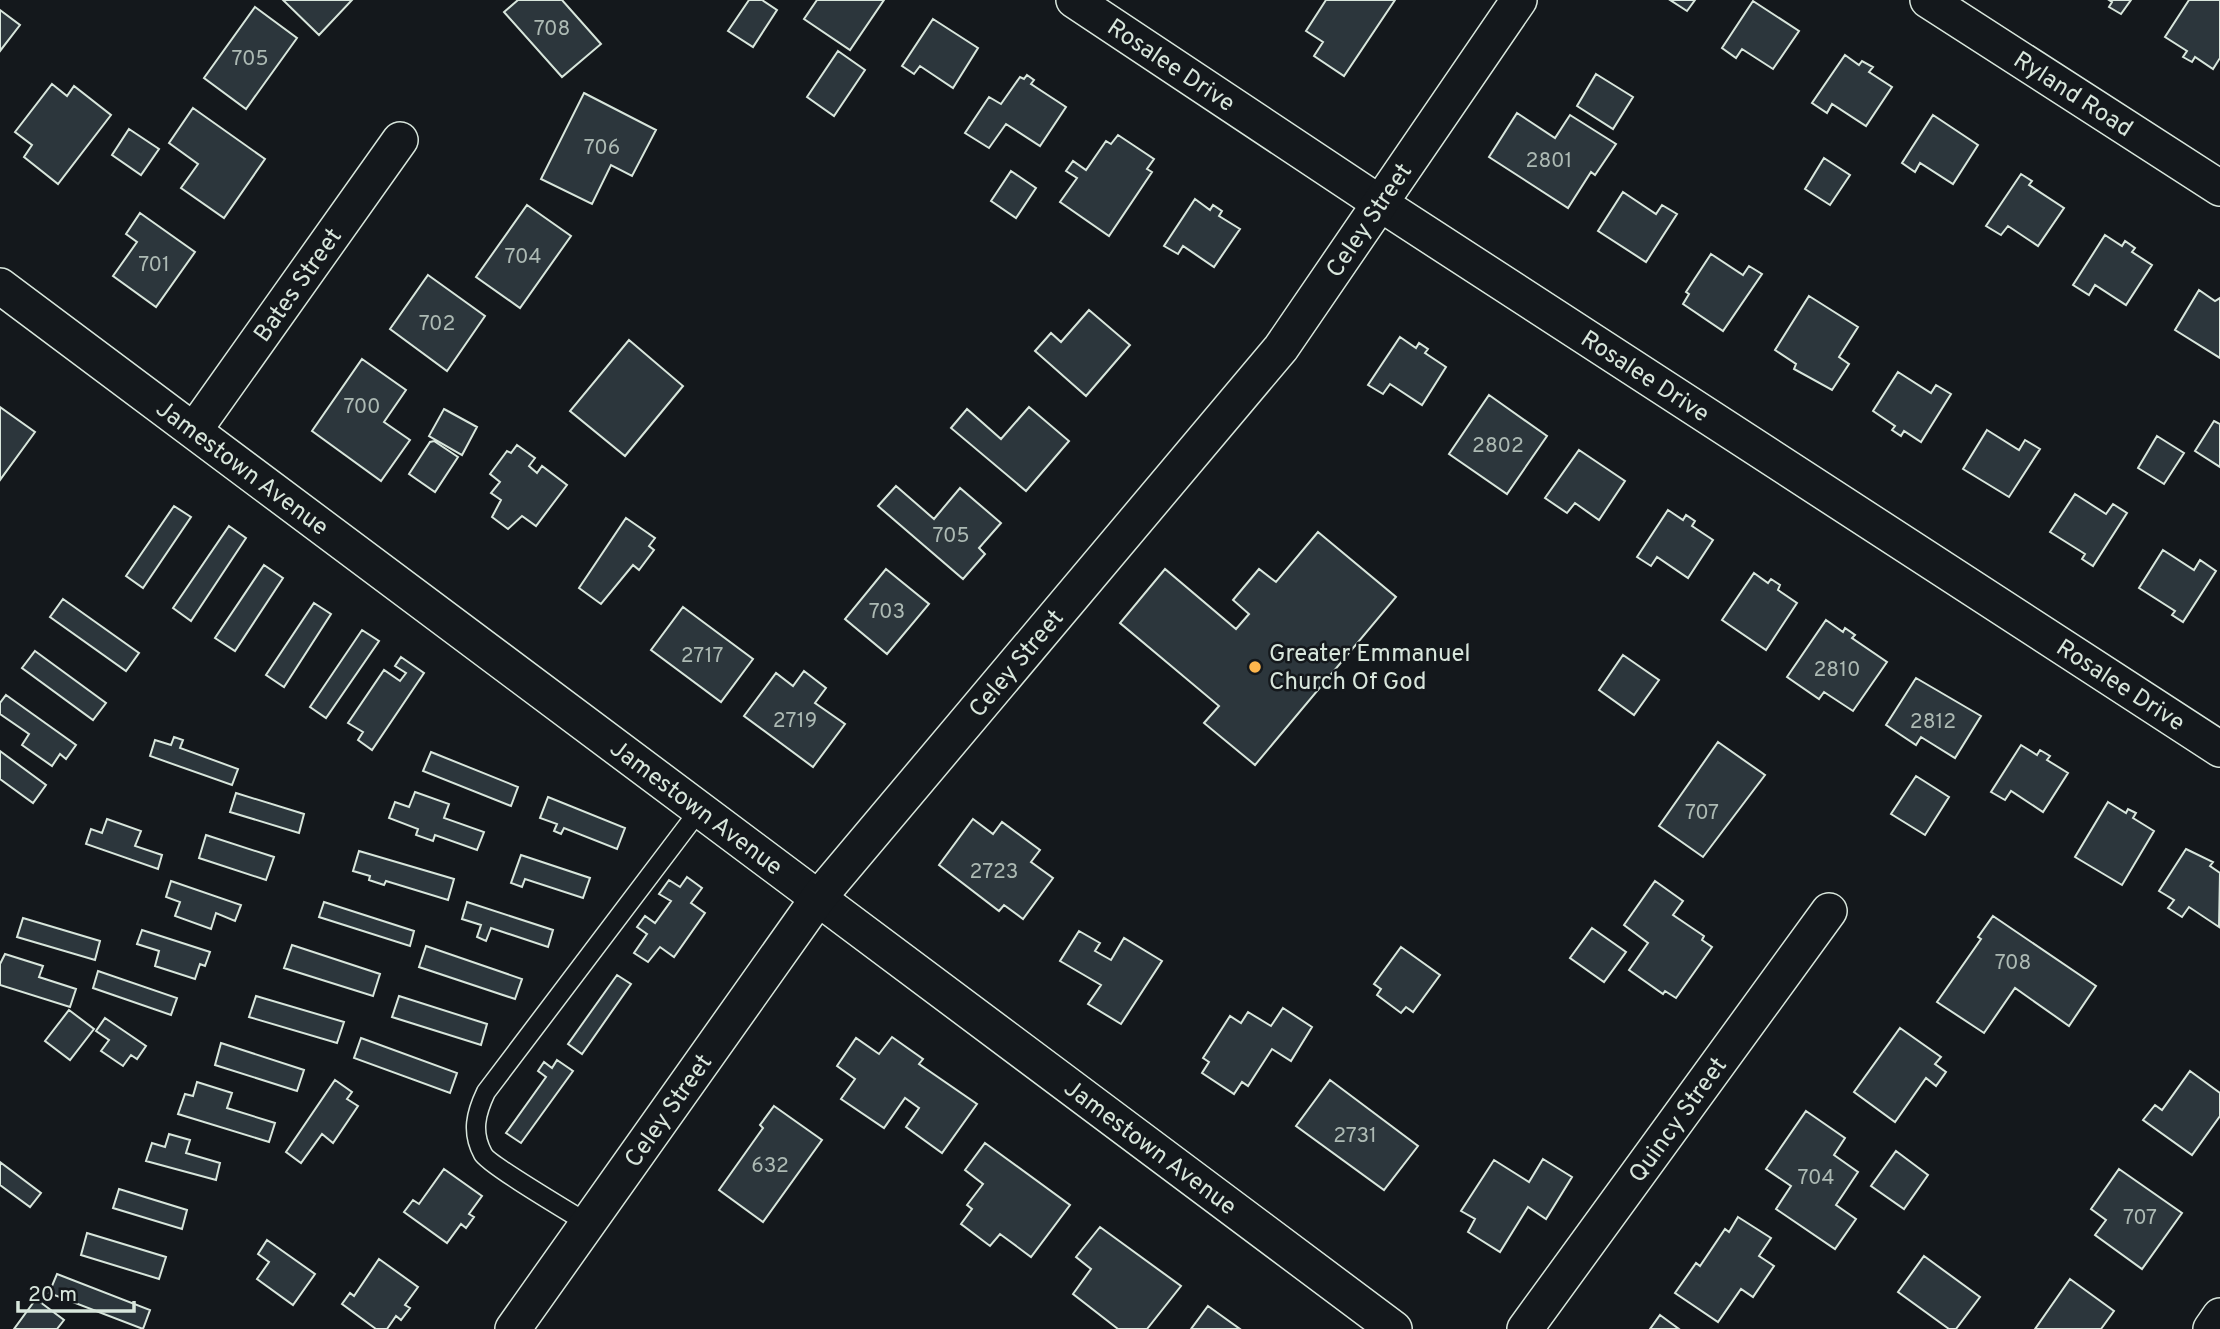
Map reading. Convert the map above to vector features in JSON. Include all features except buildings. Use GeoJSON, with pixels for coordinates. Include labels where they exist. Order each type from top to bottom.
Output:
{"type":"FeatureCollection","features":[{"type":"Feature","properties":{"kind":"street","name":"Rosalee Drive"},"geometry":{"type":"LineString","coordinates":[[1074,0],[1381,204],[2220,749]]}},
{"type":"Feature","properties":{"kind":"street","name":"Celey Street"},"geometry":{"type":"LineString","coordinates":[[513,1329],[819,897],[1281,348],[1519,0]]}},
{"type":"Feature","properties":{"kind":"street","name":"Ryland Road"},"geometry":{"type":"LineString","coordinates":[[1928,0],[2220,188]]}},
{"type":"Feature","properties":{"kind":"street","name":"Bates Street"},"geometry":{"type":"LineString","coordinates":[[195,429],[400,140]]}},
{"type":"Feature","properties":{"kind":"street","name":"Jamestown Avenue"},"geometry":{"type":"LineString","coordinates":[[0,286],[195,429],[1394,1329]]}},
{"type":"Feature","properties":{"kind":"street","name":"Quincy Street"},"geometry":{"type":"LineString","coordinates":[[1525,1329],[1829,911]]}},
{"type":"Feature","properties":{"kind":"street"},"geometry":{"type":"LineString","coordinates":[[2211,1329],[2220,1316]]}},
{"type":"Feature","properties":{"kind":"lane"},"geometry":{"type":"LineString","coordinates":[[587,1223],[484,1157],[475,1133],[476,1113],[486,1092],[701,808]]}},
{"type":"Feature","properties":{"kind":"place","name":"Greater Emmanuel Church Of God"},"geometry":{"type":"Point","coordinates":[1255,667]}}]}
